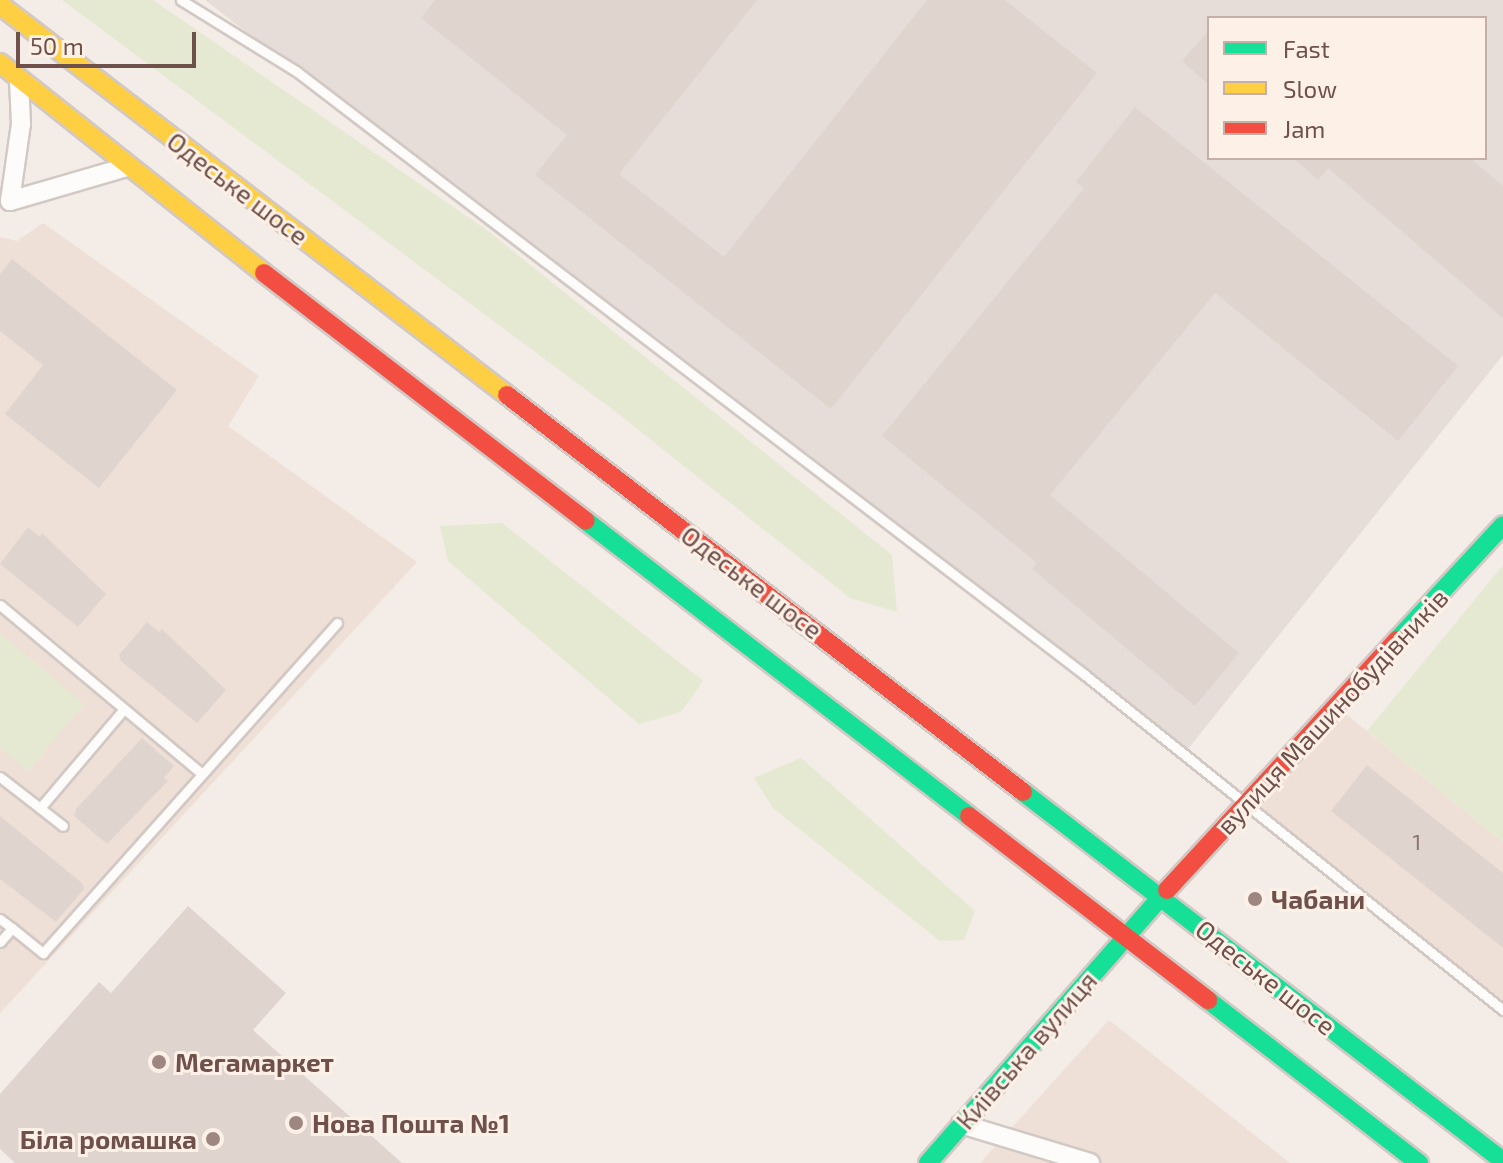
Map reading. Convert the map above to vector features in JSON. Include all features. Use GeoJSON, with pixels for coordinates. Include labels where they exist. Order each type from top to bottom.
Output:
{"type":"FeatureCollection","features":[{"type":"Feature","properties":{"kind":"main road","name":"Одеське шосе"},"geometry":{"type":"LineString","coordinates":[[0,5],[1503,1161]]}},
{"type":"Feature","properties":{"kind":"main road","name":"Одеське шосе"},"geometry":{"type":"LineString","coordinates":[[0,63],[127,167],[1419,1163]]}},
{"type":"Feature","properties":{"kind":"main road","name":"вулиця Машинобудівників"},"geometry":{"type":"LineString","coordinates":[[1125,937],[1503,525]]}},
{"type":"Feature","properties":{"kind":"main road","name":"Київська вулиця"},"geometry":{"type":"LineString","coordinates":[[928,1163],[1125,937]]}},
{"type":"Feature","properties":{"kind":"street"},"geometry":{"type":"LineString","coordinates":[[5,207],[19,146],[19,80]]}},
{"type":"Feature","properties":{"kind":"street"},"geometry":{"type":"LineString","coordinates":[[5,207],[127,167]]}},
{"type":"Feature","properties":{"kind":"street"},"geometry":{"type":"LineString","coordinates":[[961,1124],[1090,1163]]}},
{"type":"Feature","properties":{"kind":"lane"},"geometry":{"type":"LineString","coordinates":[[181,0],[296,71],[1247,804],[1503,1010]]}},
{"type":"Feature","properties":{"kind":"lane"},"geometry":{"type":"LineString","coordinates":[[0,605],[201,773]]}},
{"type":"Feature","properties":{"kind":"lane"},"geometry":{"type":"LineString","coordinates":[[0,919],[43,953],[337,623]]}},
{"type":"Feature","properties":{"kind":"lane"},"geometry":{"type":"LineString","coordinates":[[40,808],[124,709]]}},
{"type":"Feature","properties":{"kind":"lane"},"geometry":{"type":"LineString","coordinates":[[0,777],[63,826]]}},
{"type":"Feature","properties":{"kind":"lane"},"geometry":{"type":"LineString","coordinates":[[0,942],[12,928]]}},
{"type":"Feature","properties":{"kind":"shaded area"},"geometry":{"type":"Polygon","coordinates":[[[205,0],[1503,0],[1503,355],[1184,754],[205,0]]]}},
{"type":"Feature","properties":{"kind":"shaded area"},"geometry":{"type":"Polygon","coordinates":[[[43,223],[259,376],[228,426],[417,562],[0,1013],[0,237],[17,241],[43,223]]]}},
{"type":"Feature","properties":{"kind":"shaded area"},"geometry":{"type":"Polygon","coordinates":[[[1336,706],[1503,842],[1503,1010],[1247,804],[1336,706]]]}},
{"type":"Feature","properties":{"kind":"shaded area"},"geometry":{"type":"Polygon","coordinates":[[[1109,1020],[1290,1163],[980,1163],[1109,1020]]]}},
{"type":"Feature","properties":{"kind":"green space"},"geometry":{"type":"Polygon","coordinates":[[[62,0],[153,0],[488,231],[892,555],[897,612],[850,598],[616,412],[62,0]]]}},
{"type":"Feature","properties":{"kind":"green space"},"geometry":{"type":"Polygon","coordinates":[[[502,523],[703,681],[681,712],[639,724],[448,561],[440,526],[502,523]]]}},
{"type":"Feature","properties":{"kind":"green space"},"geometry":{"type":"Polygon","coordinates":[[[1503,565],[1503,842],[1367,731],[1503,565]]]}},
{"type":"Feature","properties":{"kind":"green space"},"geometry":{"type":"Polygon","coordinates":[[[0,633],[84,704],[28,771],[0,748],[0,633]]]}},
{"type":"Feature","properties":{"kind":"green space"},"geometry":{"type":"Polygon","coordinates":[[[801,758],[975,911],[964,940],[940,941],[773,808],[754,778],[801,758]]]}},
{"type":"Feature","properties":{"kind":"building"},"geometry":{"type":"Polygon","coordinates":[[[435,0],[757,0],[619,174],[724,257],[927,0],[1005,0],[1097,73],[831,409],[535,175],[567,135],[421,18],[435,0]]]}},
{"type":"Feature","properties":{"kind":"building"},"geometry":{"type":"Polygon","coordinates":[[[1207,32],[1207,83],[1182,61],[1207,32]]]}},
{"type":"Feature","properties":{"kind":"building"},"geometry":{"type":"Polygon","coordinates":[[[1135,107],[1458,366],[1398,441],[1215,293],[1050,495],[1239,653],[1195,706],[1032,569],[1037,563],[882,436],[1084,188],[1076,182],[1135,107]]]}},
{"type":"Feature","properties":{"kind":"building"},"geometry":{"type":"Polygon","coordinates":[[[1295,160],[1472,160],[1503,186],[1503,318],[1328,168],[1318,180],[1295,160]]]}},
{"type":"Feature","properties":{"kind":"building"},"geometry":{"type":"Polygon","coordinates":[[[12,259],[177,390],[99,488],[5,414],[43,365],[0,331],[0,274],[12,259]]]}},
{"type":"Feature","properties":{"kind":"building"},"geometry":{"type":"Polygon","coordinates":[[[28,527],[40,537],[42,533],[106,594],[78,627],[0,564],[28,527]]]}},
{"type":"Feature","properties":{"kind":"building"},"geometry":{"type":"Polygon","coordinates":[[[147,622],[159,632],[162,629],[226,690],[197,723],[121,661],[119,655],[147,622]]]}},
{"type":"Feature","properties":{"kind":"building"},"geometry":{"type":"Polygon","coordinates":[[[142,738],[174,766],[164,778],[168,781],[107,844],[74,816],[76,809],[142,738]]]}},
{"type":"Feature","properties":{"kind":"building"},"geometry":{"type":"Polygon","coordinates":[[[1367,765],[1503,873],[1503,948],[1331,811],[1367,765]]]}},
{"type":"Feature","properties":{"kind":"building"},"geometry":{"type":"Polygon","coordinates":[[[0,816],[82,883],[84,889],[56,922],[0,879],[0,816]]]}},
{"type":"Feature","properties":{"kind":"building","name":"Мегамаркет"},"geometry":{"type":"Polygon","coordinates":[[[188,906],[286,993],[253,1030],[402,1163],[15,1163],[0,1149],[0,1094],[99,982],[111,993],[188,906]]]}},
{"type":"Feature","properties":{"kind":"traffic: fast"},"geometry":{"type":"LineString","coordinates":[[586,521],[969,816]]}},
{"type":"Feature","properties":{"kind":"traffic: fast"},"geometry":{"type":"LineString","coordinates":[[1397,640],[1503,525]]}},
{"type":"Feature","properties":{"kind":"traffic: fast"},"geometry":{"type":"LineString","coordinates":[[1023,792],[1503,1161]]}},
{"type":"Feature","properties":{"kind":"traffic: fast"},"geometry":{"type":"LineString","coordinates":[[928,1163],[1167,890]]}},
{"type":"Feature","properties":{"kind":"traffic: fast"},"geometry":{"type":"LineString","coordinates":[[1208,1000],[1419,1163]]}},
{"type":"Feature","properties":{"kind":"traffic: slow"},"geometry":{"type":"LineString","coordinates":[[0,5],[507,395]]}},
{"type":"Feature","properties":{"kind":"traffic: slow"},"geometry":{"type":"LineString","coordinates":[[0,63],[264,273]]}},
{"type":"Feature","properties":{"kind":"traffic: jam"},"geometry":{"type":"LineString","coordinates":[[264,273],[586,521]]}},
{"type":"Feature","properties":{"kind":"traffic: jam"},"geometry":{"type":"LineString","coordinates":[[507,395],[1023,792]]}},
{"type":"Feature","properties":{"kind":"traffic: jam"},"geometry":{"type":"LineString","coordinates":[[1167,890],[1397,640]]}},
{"type":"Feature","properties":{"kind":"traffic: jam"},"geometry":{"type":"LineString","coordinates":[[969,816],[1208,1000]]}},
{"type":"Feature","properties":{"kind":"place","name":"Чабани"},"geometry":{"type":"Point","coordinates":[1255,899]}},
{"type":"Feature","properties":{"kind":"place","name":"Мегамаркет"},"geometry":{"type":"Point","coordinates":[159,1062]}},
{"type":"Feature","properties":{"kind":"place","name":"Нова Пошта №1"},"geometry":{"type":"Point","coordinates":[296,1123]}},
{"type":"Feature","properties":{"kind":"place","name":"Біла ромашка"},"geometry":{"type":"Point","coordinates":[213,1139]}}]}
